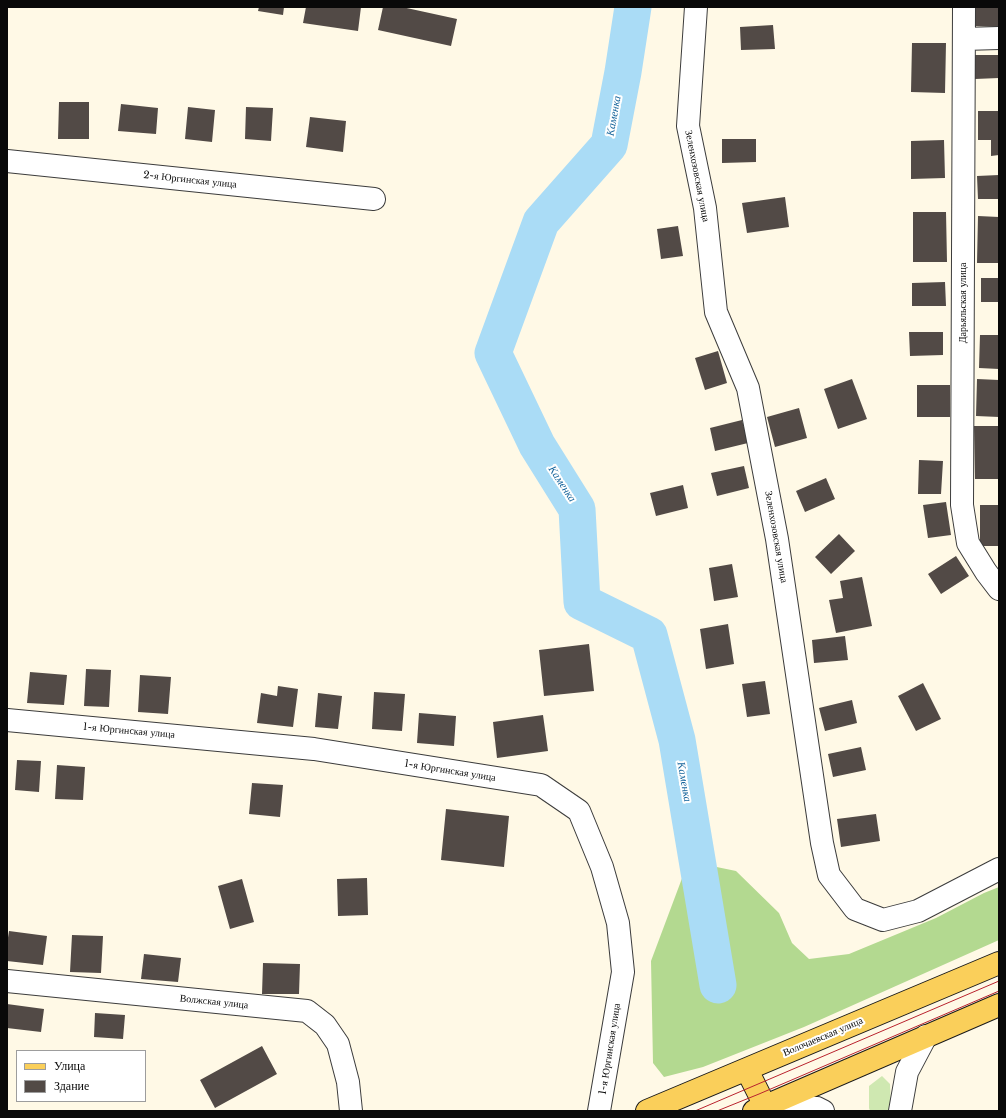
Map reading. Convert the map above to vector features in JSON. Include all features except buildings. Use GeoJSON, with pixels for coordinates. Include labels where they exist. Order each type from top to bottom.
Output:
{"type":"FeatureCollection","features":[{"type":"Feature","properties":{"kind":"main road","name":"Волочаевская улица"},"geometry":{"type":"LineString","coordinates":[[647,1111],[999,963]]}},
{"type":"Feature","properties":{"kind":"main road"},"geometry":{"type":"LineString","coordinates":[[747,1070],[759,1109],[999,1005]]}},
{"type":"Feature","properties":{"kind":"street","name":"Зеленхозовская улица"},"geometry":{"type":"LineString","coordinates":[[696,7],[688,126],[705,208],[716,312],[748,388],[777,539],[822,843],[829,876],[855,909],[883,920],[918,911],[999,869]]}},
{"type":"Feature","properties":{"kind":"street","name":"Дарьяльская улица"},"geometry":{"type":"LineString","coordinates":[[964,7],[962,505],[968,543],[986,572],[999,589]]}},
{"type":"Feature","properties":{"kind":"street"},"geometry":{"type":"LineString","coordinates":[[964,39],[999,38]]}},
{"type":"Feature","properties":{"kind":"street","name":"2-я Юргинская улица"},"geometry":{"type":"LineString","coordinates":[[7,161],[374,199]]}},
{"type":"Feature","properties":{"kind":"street","name":"1-я Юргинская улица"},"geometry":{"type":"LineString","coordinates":[[7,720],[314,749],[541,785],[579,811],[602,867],[618,923],[623,972],[599,1111]]}},
{"type":"Feature","properties":{"kind":"street","name":"Волжская улица"},"geometry":{"type":"LineString","coordinates":[[7,981],[307,1011],[325,1025],[338,1044],[348,1082],[351,1111]]}},
{"type":"Feature","properties":{"kind":"street"},"geometry":{"type":"LineString","coordinates":[[900,1111],[907,1072],[926,1036]]}},
{"type":"Feature","properties":{"kind":"street"},"geometry":{"type":"LineString","coordinates":[[759,1109],[817,1108],[823,1111]]}},
{"type":"Feature","properties":{"kind":"green space"},"geometry":{"type":"Polygon","coordinates":[[[707,865],[736,871],[779,913],[792,943],[809,959],[849,954],[936,918],[984,893],[999,887],[999,940],[804,1027],[703,1067],[664,1077],[653,1063],[651,961],[684,873],[707,865]]]}},
{"type":"Feature","properties":{"kind":"green space"},"geometry":{"type":"Polygon","coordinates":[[[882,1076],[890,1084],[891,1111],[870,1111],[869,1086],[882,1076]]]}},
{"type":"Feature","properties":{"kind":"waterway","name":"Каменка"},"geometry":{"type":"LineString","coordinates":[[633,7],[623,72],[609,145],[541,222],[493,353],[537,445],[577,509],[582,602],[649,635],[677,740],[718,985]]}},
{"type":"Feature","properties":{"kind":"tram line"},"geometry":{"type":"LineString","coordinates":[[695,1111],[999,981]]}},
{"type":"Feature","properties":{"kind":"tram line"},"geometry":{"type":"LineString","coordinates":[[717,1111],[999,991]]}}]}
